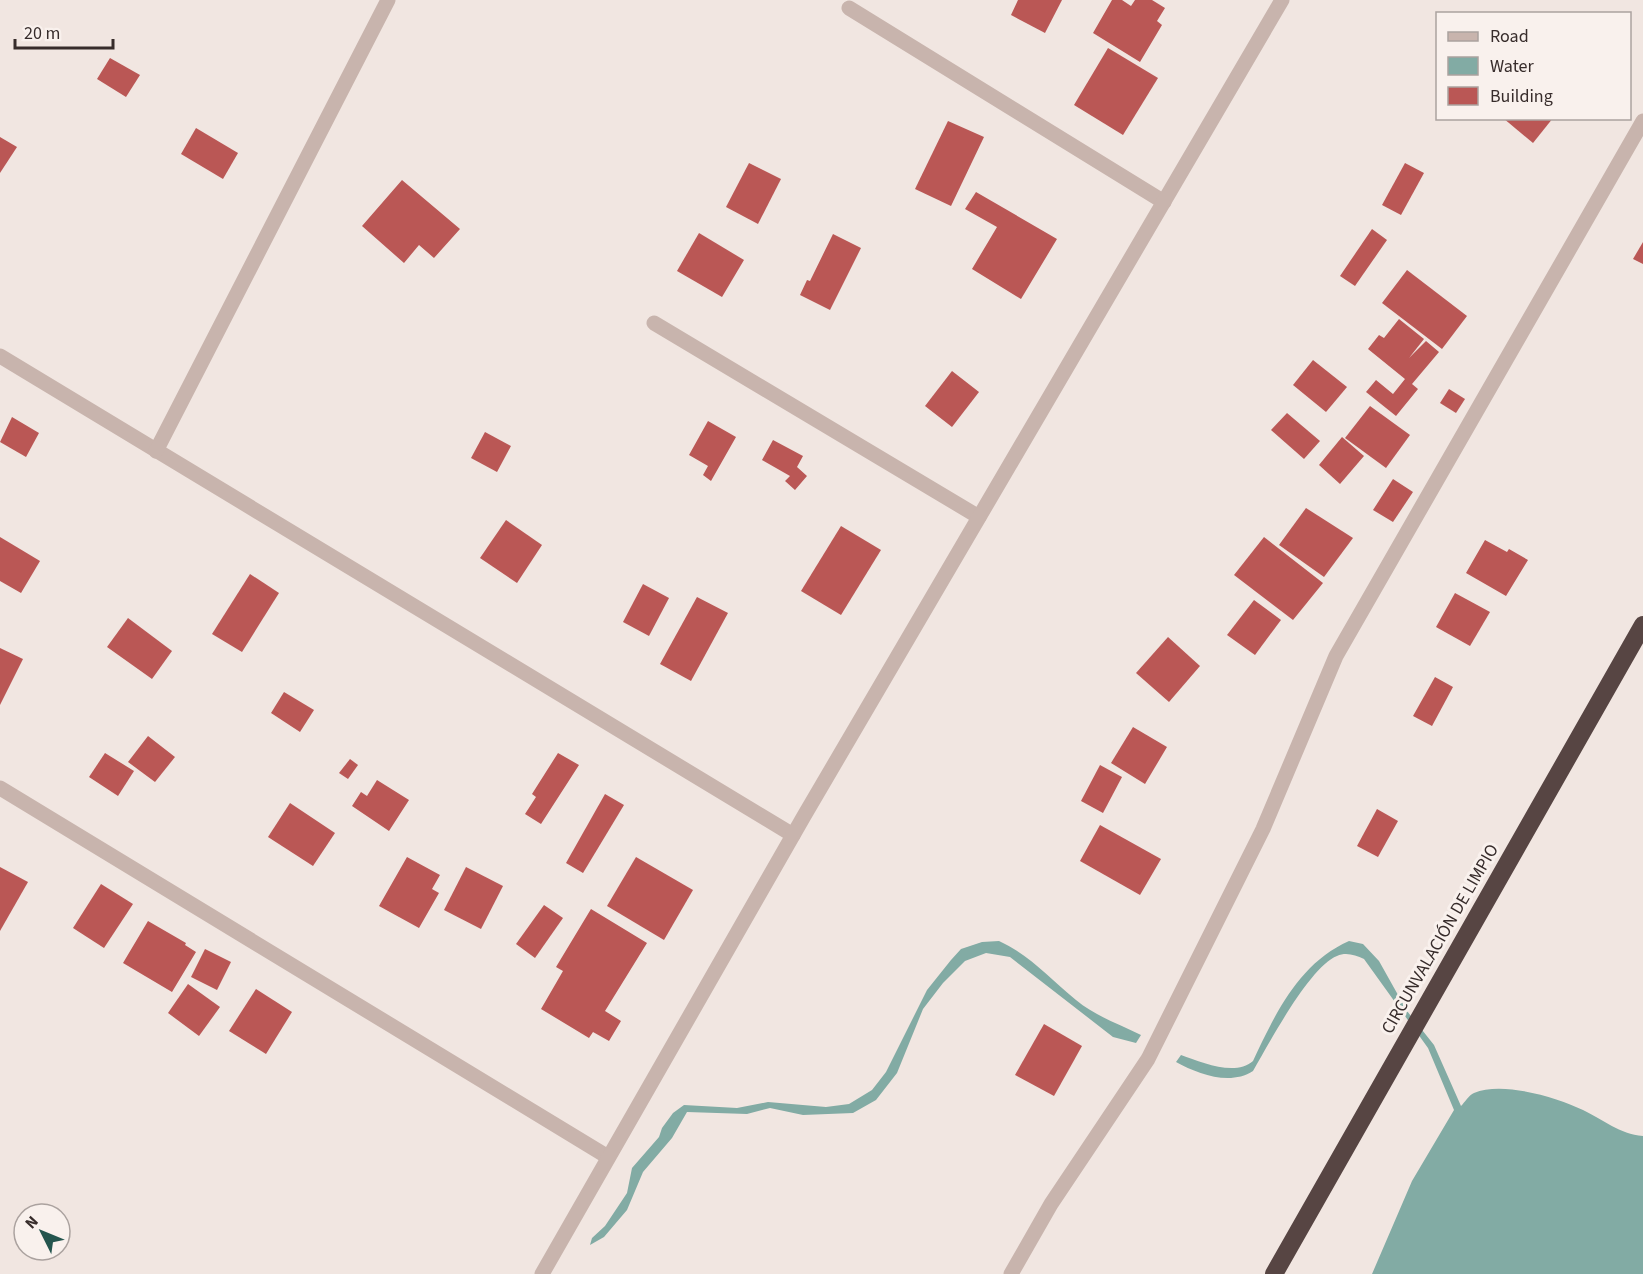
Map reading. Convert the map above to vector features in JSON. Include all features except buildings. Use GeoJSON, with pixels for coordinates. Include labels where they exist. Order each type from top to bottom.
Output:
{"type":"FeatureCollection","features":[{"type":"Feature","properties":{"kind":"highway","name":"CIRCUNVALACIÓN DE LIMPIO"},"geometry":{"type":"LineString","coordinates":[[1274,1274],[1643,625]]}},
{"type":"Feature","properties":{"kind":"street"},"geometry":{"type":"LineString","coordinates":[[156,451],[388,0]]}},
{"type":"Feature","properties":{"kind":"street"},"geometry":{"type":"LineString","coordinates":[[542,1274],[793,835],[1282,0]]}},
{"type":"Feature","properties":{"kind":"street"},"geometry":{"type":"LineString","coordinates":[[849,8],[1164,202]]}},
{"type":"Feature","properties":{"kind":"street"},"geometry":{"type":"LineString","coordinates":[[1011,1274],[1051,1204],[1148,1059],[1263,829],[1336,656],[1643,121]]}},
{"type":"Feature","properties":{"kind":"street"},"geometry":{"type":"LineString","coordinates":[[654,323],[979,516]]}},
{"type":"Feature","properties":{"kind":"street"},"geometry":{"type":"LineString","coordinates":[[0,356],[793,835]]}},
{"type":"Feature","properties":{"kind":"street"},"geometry":{"type":"LineString","coordinates":[[0,788],[608,1157]]}},
{"type":"Feature","properties":{"kind":"water"},"geometry":{"type":"Polygon","coordinates":[[[999,941],[1030,960],[1083,1006],[1141,1035],[1136,1043],[1113,1037],[1010,957],[986,953],[965,961],[943,983],[923,1009],[897,1073],[876,1100],[853,1113],[803,1115],[770,1108],[747,1114],[687,1112],[672,1138],[643,1172],[627,1210],[604,1237],[590,1245],[592,1238],[605,1226],[627,1193],[632,1168],[659,1137],[662,1128],[673,1113],[684,1105],[737,1108],[768,1102],[826,1107],[849,1104],[872,1090],[886,1072],[927,990],[961,949],[982,942],[999,941]]]}},
{"type":"Feature","properties":{"kind":"water"},"geometry":{"type":"Polygon","coordinates":[[[1349,941],[1363,944],[1379,961],[1407,1011],[1434,1045],[1461,1106],[1472,1094],[1486,1090],[1529,1092],[1572,1105],[1619,1130],[1643,1136],[1643,1274],[1372,1274],[1412,1181],[1454,1110],[1428,1048],[1364,959],[1344,954],[1326,963],[1290,1008],[1253,1071],[1234,1078],[1214,1077],[1176,1062],[1181,1055],[1218,1067],[1246,1066],[1253,1061],[1280,1008],[1302,976],[1316,962],[1349,941]]]}}]}
